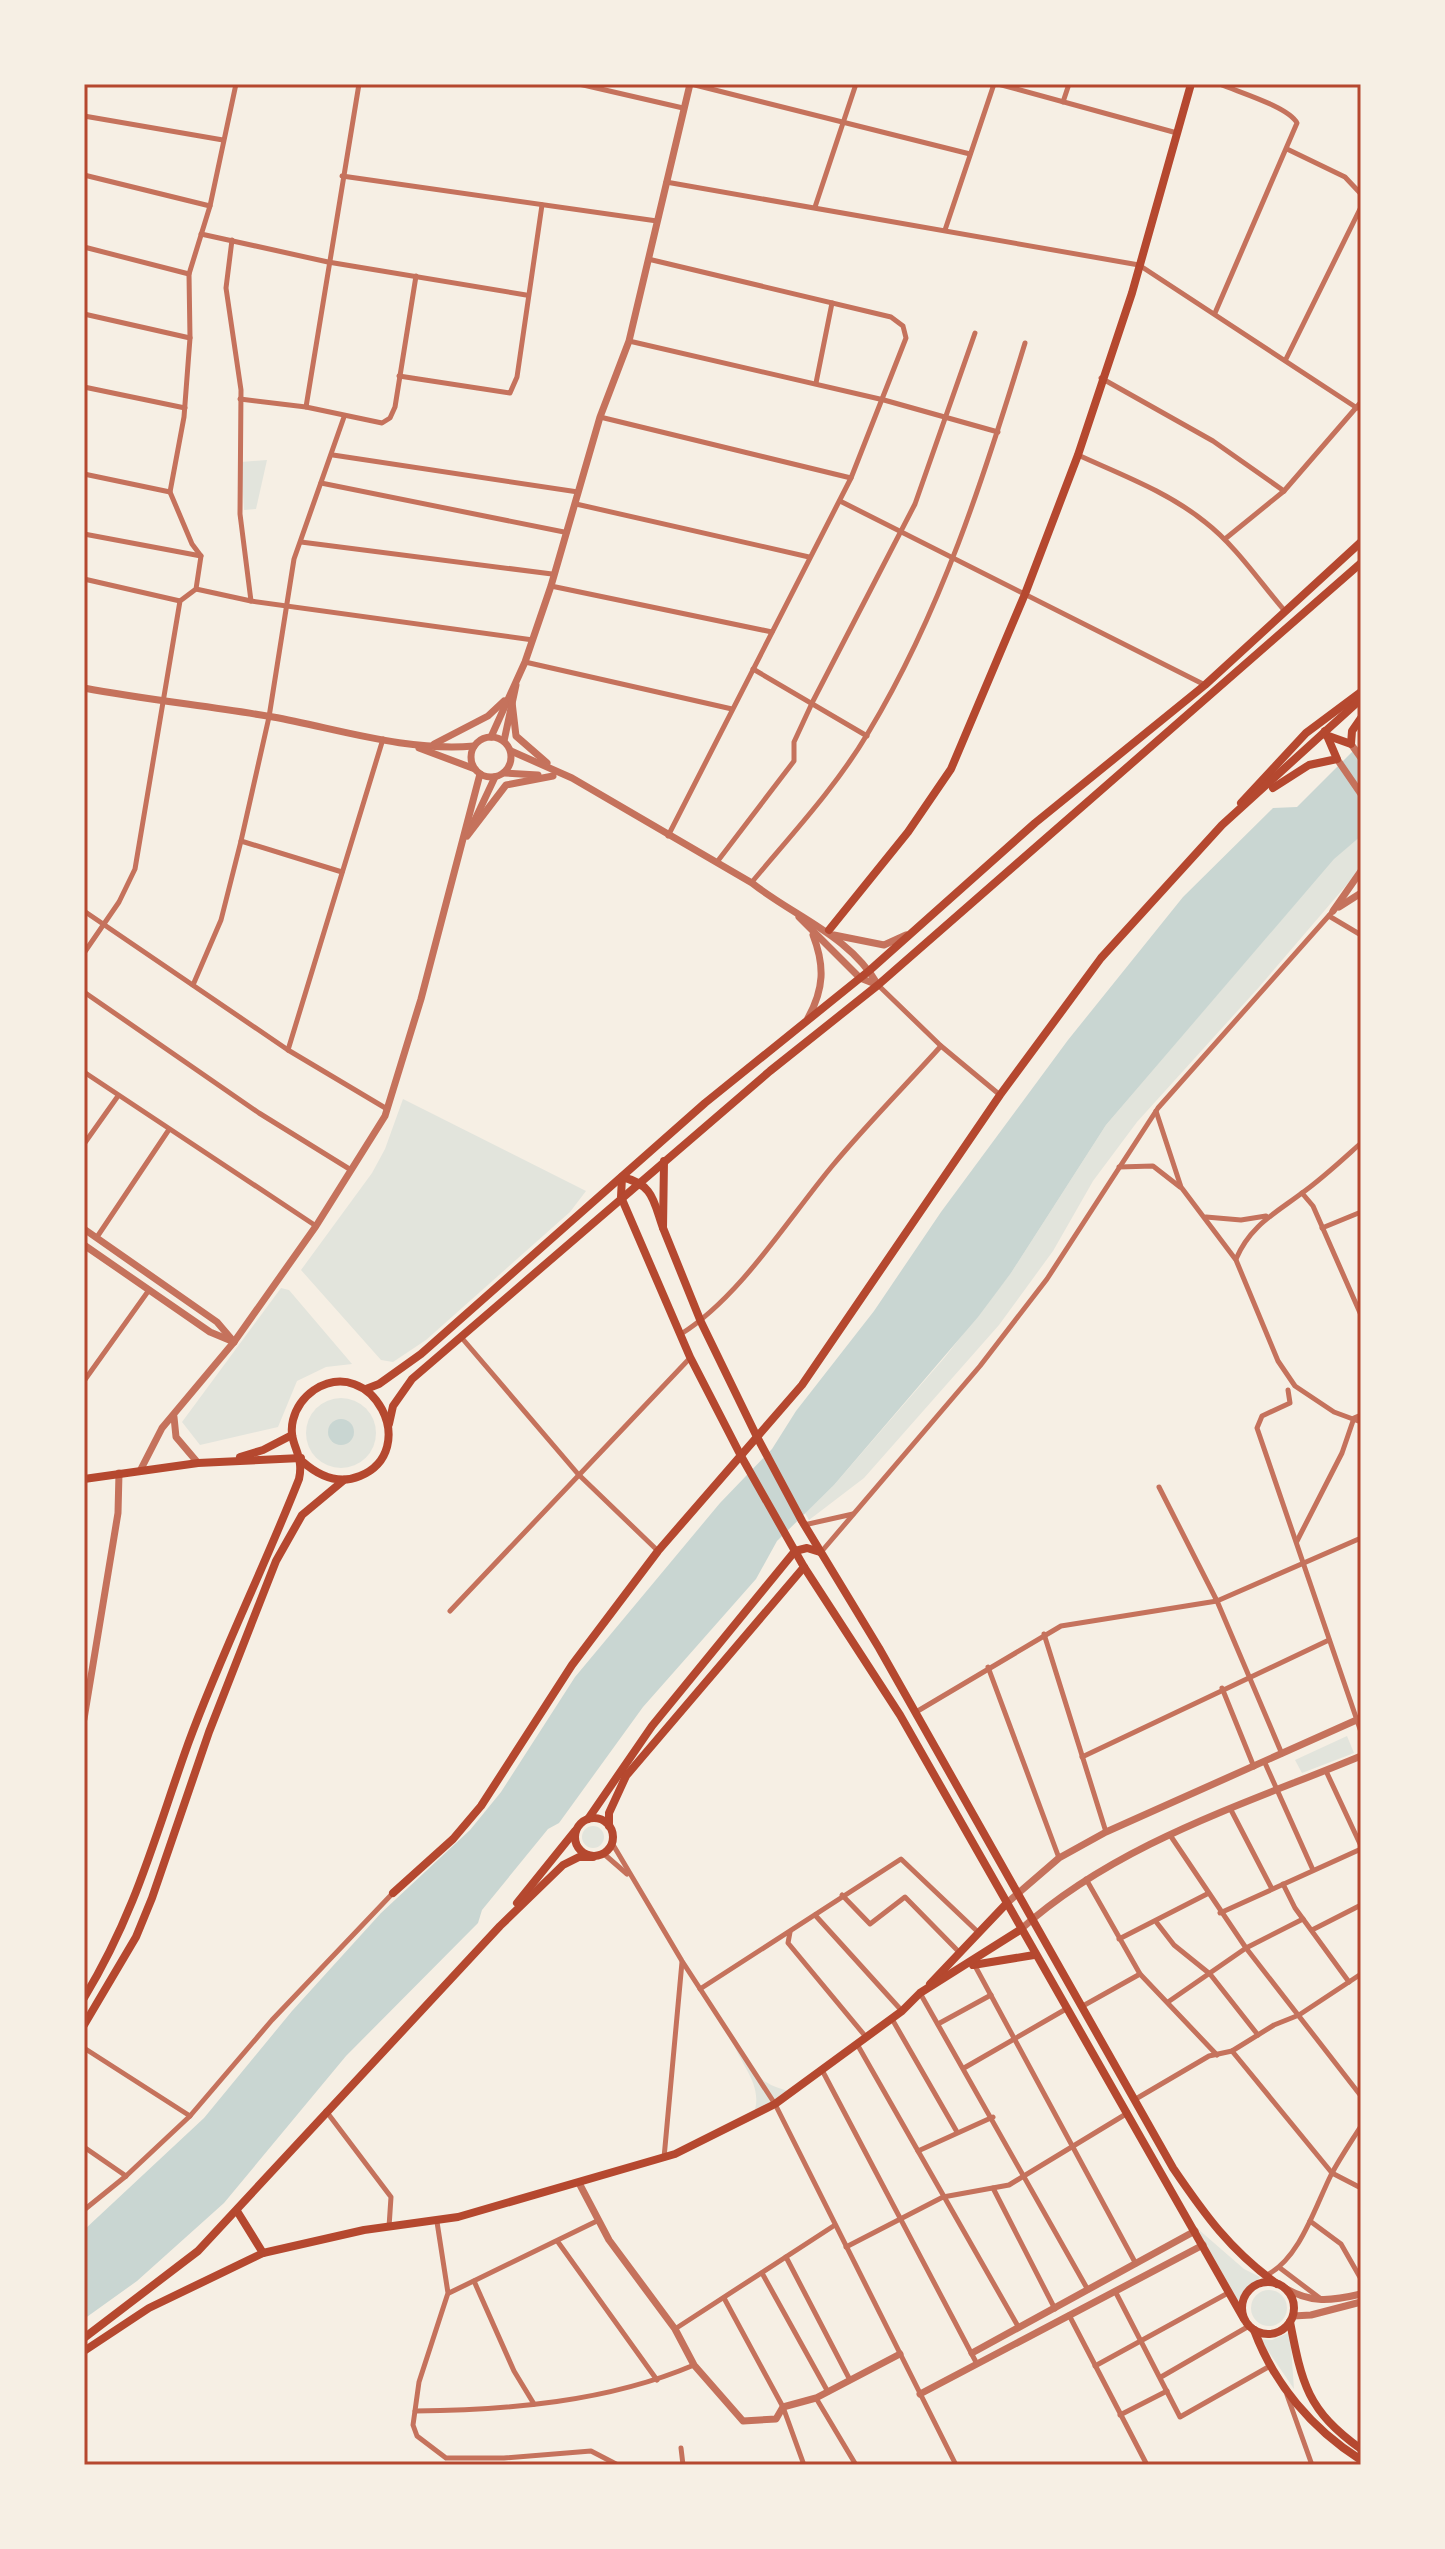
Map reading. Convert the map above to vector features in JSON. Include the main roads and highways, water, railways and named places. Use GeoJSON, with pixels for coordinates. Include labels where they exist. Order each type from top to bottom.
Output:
{"type":"FeatureCollection","features":[{"type":"Feature","properties":{"kind":"main road"},"geometry":{"type":"LineString","coordinates":[[832,933],[951,769],[1025,594],[1078,455],[1139,265],[1191,84]]}},
{"type":"Feature","properties":{"kind":"main road"},"geometry":{"type":"LineString","coordinates":[[366,1389],[379,1384],[421,1354],[622,1177],[870,970],[1035,823],[1205,685],[1361,542]]}},
{"type":"Feature","properties":{"kind":"main road"},"geometry":{"type":"LineString","coordinates":[[84,2025],[136,1937],[209,1732],[276,1561],[302,1515],[345,1479],[374,1467],[384,1454],[389,1424],[400,1392],[664,1160],[878,985],[1361,563]]}},
{"type":"Feature","properties":{"kind":"main road"},"geometry":{"type":"LineString","coordinates":[[393,1893],[453,1839],[481,1806],[572,1665],[658,1551],[802,1385],[1000,1095],[1101,958],[1306,733],[1361,692]]}},
{"type":"Feature","properties":{"kind":"main road"},"geometry":{"type":"LineString","coordinates":[[1222,825],[1326,734],[1361,699]]}},
{"type":"Feature","properties":{"kind":"main road"},"geometry":{"type":"LineString","coordinates":[[1248,803],[1309,765],[1337,759],[1324,726],[1330,716]]}},
{"type":"Feature","properties":{"kind":"main road"},"geometry":{"type":"LineString","coordinates":[[1306,733],[1326,734],[1351,744],[1352,731],[1361,718]]}},
{"type":"Feature","properties":{"kind":"main road"},"geometry":{"type":"LineString","coordinates":[[663,1228],[664,1160]]}},
{"type":"Feature","properties":{"kind":"main road"},"geometry":{"type":"LineString","coordinates":[[622,1177],[640,1181],[649,1188],[701,1322],[757,1437],[803,1523],[916,1712],[1173,2168],[1214,2229],[1292,2299],[1291,2319],[1302,2383],[1320,2413],[1361,2449]]}},
{"type":"Feature","properties":{"kind":"main road"},"geometry":{"type":"LineString","coordinates":[[622,1177],[621,1197],[690,1357],[788,1540],[900,1715],[1034,1955],[1286,2392],[1318,2428],[1361,2460]]}},
{"type":"Feature","properties":{"kind":"main road"},"geometry":{"type":"LineString","coordinates":[[345,1479],[315,1472],[302,1460],[292,1435],[298,1406],[321,1386],[352,1383],[377,1398],[389,1424]]}},
{"type":"Feature","properties":{"kind":"main road"},"geometry":{"type":"LineString","coordinates":[[224,1462],[263,1450],[292,1435]]}},
{"type":"Feature","properties":{"kind":"main road"},"geometry":{"type":"LineString","coordinates":[[84,1479],[198,1463],[302,1460]]}},
{"type":"Feature","properties":{"kind":"main road"},"geometry":{"type":"LineString","coordinates":[[84,1998],[110,1955],[146,1874],[188,1743],[292,1498],[302,1460]]}},
{"type":"Feature","properties":{"kind":"main road"},"geometry":{"type":"LineString","coordinates":[[500,1926],[575,1831],[588,1819],[652,1726],[795,1551],[807,1548],[821,1552]]}},
{"type":"Feature","properties":{"kind":"main road"},"geometry":{"type":"LineString","coordinates":[[84,2338],[198,2251],[500,1926],[563,1865],[579,1857],[604,1854],[612,1843],[609,1813],[626,1776],[804,1567]]}},
{"type":"Feature","properties":{"kind":"main road"},"geometry":{"type":"LineString","coordinates":[[588,1819],[600,1819],[609,1826]]}},
{"type":"Feature","properties":{"kind":"main road"},"geometry":{"type":"LineString","coordinates":[[575,1831],[578,1848],[593,1857]]}},
{"type":"Feature","properties":{"kind":"main road"},"geometry":{"type":"LineString","coordinates":[[84,2351],[149,2308],[263,2253],[310,2240],[437,2222],[664,2158],[775,2104],[902,2011],[961,1954],[1007,1903]]}},
{"type":"Feature","properties":{"kind":"main road"},"geometry":{"type":"LineString","coordinates":[[920,1993],[1020,1930]]}},
{"type":"Feature","properties":{"kind":"main road"},"geometry":{"type":"LineString","coordinates":[[961,1969],[974,1964],[1034,1955]]}},
{"type":"Feature","properties":{"kind":"main road"},"geometry":{"type":"LineString","coordinates":[[237,2211],[263,2253]]}},
{"type":"Feature","properties":{"kind":"main road"},"geometry":{"type":"LineString","coordinates":[[1249,2325],[1242,2302],[1252,2287],[1268,2282],[1280,2286]]}},
{"type":"Feature","properties":{"kind":"main road"},"geometry":{"type":"LineString","coordinates":[[1249,2325],[1274,2334],[1291,2319]]}}]}
